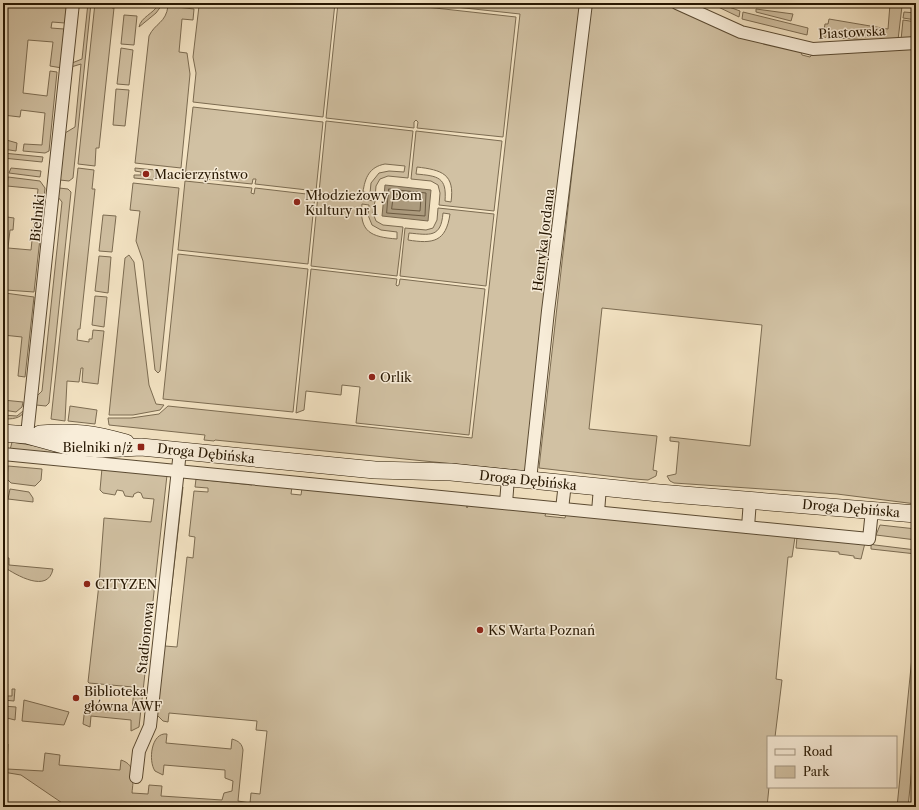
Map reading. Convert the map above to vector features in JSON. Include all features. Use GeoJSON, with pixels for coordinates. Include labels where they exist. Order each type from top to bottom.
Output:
{"type":"FeatureCollection","features":[{"type":"Feature","properties":{"kind":"street","name":"Bielniki"},"geometry":{"type":"LineString","coordinates":[[27,436],[74,3]]}},
{"type":"Feature","properties":{"kind":"street","name":"Henryka Jordana"},"geometry":{"type":"LineString","coordinates":[[530,480],[549,303],[586,3]]}},
{"type":"Feature","properties":{"kind":"street","name":"Piastowska"},"geometry":{"type":"LineString","coordinates":[[677,3],[741,32],[807,48],[824,49],[916,43]]}},
{"type":"Feature","properties":{"kind":"street","name":"Droga Dębińska"},"geometry":{"type":"LineString","coordinates":[[5,433],[27,436],[67,432],[102,436],[141,447],[375,470],[451,472],[600,487],[916,514]]}},
{"type":"Feature","properties":{"kind":"street"},"geometry":{"type":"LineString","coordinates":[[5,433],[4,454],[869,539],[872,510]]}},
{"type":"Feature","properties":{"kind":"street","name":"Stadionowa"},"geometry":{"type":"LineString","coordinates":[[136,777],[139,751],[150,726],[180,451]]}},
{"type":"Feature","properties":{"kind":"street"},"geometry":{"type":"LineString","coordinates":[[241,478],[243,457]]}},
{"type":"Feature","properties":{"kind":"street"},"geometry":{"type":"LineString","coordinates":[[506,503],[508,478]]}},
{"type":"Feature","properties":{"kind":"street"},"geometry":{"type":"LineString","coordinates":[[562,509],[565,483]]}},
{"type":"Feature","properties":{"kind":"street"},"geometry":{"type":"LineString","coordinates":[[598,512],[600,487]]}},
{"type":"Feature","properties":{"kind":"street"},"geometry":{"type":"LineString","coordinates":[[748,527],[750,500]]}},
{"type":"Feature","properties":{"kind":"green space"},"geometry":{"type":"Polygon","coordinates":[[[3,3],[69,3],[67,21],[65,23],[52,22],[51,28],[64,29],[66,31],[62,68],[50,66],[53,42],[28,40],[23,93],[47,96],[50,71],[57,72],[49,151],[45,153],[23,151],[24,144],[42,145],[45,113],[21,110],[20,117],[3,115],[3,3]]]}},
{"type":"Feature","properties":{"kind":"green space"},"geometry":{"type":"Polygon","coordinates":[[[88,3],[91,3],[73,178],[69,181],[60,180],[65,133],[75,127],[81,64],[71,67],[72,63],[82,59],[88,3]]]}},
{"type":"Feature","properties":{"kind":"green space"},"geometry":{"type":"Polygon","coordinates":[[[95,3],[113,3],[112,8],[114,8],[99,148],[96,148],[95,166],[78,164],[95,3]]]}},
{"type":"Feature","properties":{"kind":"green space"},"geometry":{"type":"Polygon","coordinates":[[[172,3],[335,3],[323,117],[193,102],[196,73],[193,57],[199,6],[172,3]]]}},
{"type":"Feature","properties":{"kind":"green space"},"geometry":{"type":"Polygon","coordinates":[[[338,3],[390,3],[516,17],[503,137],[417,128],[418,122],[416,120],[414,122],[414,128],[326,118],[338,3]]]}},
{"type":"Feature","properties":{"kind":"green space"},"geometry":{"type":"Polygon","coordinates":[[[418,3],[580,3],[526,467],[524,471],[204,440],[205,435],[109,425],[108,418],[131,418],[159,414],[168,406],[472,438],[520,14],[418,3]]]}},
{"type":"Feature","properties":{"kind":"green space"},"geometry":{"type":"Polygon","coordinates":[[[591,3],[668,3],[732,32],[800,50],[802,55],[810,57],[814,52],[916,46],[916,504],[837,494],[674,483],[670,481],[667,476],[676,474],[679,442],[670,441],[670,437],[750,446],[762,325],[602,308],[589,429],[657,436],[653,470],[657,471],[656,476],[648,480],[539,468],[591,3]]]}},
{"type":"Feature","properties":{"kind":"green space"},"geometry":{"type":"Polygon","coordinates":[[[710,3],[721,4],[740,11],[739,17],[710,3]]]}},
{"type":"Feature","properties":{"kind":"green space"},"geometry":{"type":"Polygon","coordinates":[[[890,4],[902,6],[898,40],[885,41],[820,37],[821,29],[824,30],[825,24],[828,24],[829,19],[888,29],[890,4]]]}},
{"type":"Feature","properties":{"kind":"green space"},"geometry":{"type":"Polygon","coordinates":[[[158,5],[162,5],[156,13],[139,27],[142,21],[158,5]]]}},
{"type":"Feature","properties":{"kind":"green space"},"geometry":{"type":"Polygon","coordinates":[[[168,6],[194,9],[193,20],[182,19],[179,52],[187,53],[190,74],[181,168],[135,163],[149,36],[154,28],[163,20],[168,6]]]}},
{"type":"Feature","properties":{"kind":"green space"},"geometry":{"type":"Polygon","coordinates":[[[756,9],[793,14],[791,21],[756,12],[756,9]]]}},
{"type":"Feature","properties":{"kind":"green space"},"geometry":{"type":"Polygon","coordinates":[[[743,12],[808,28],[807,35],[742,19],[743,12]]]}},
{"type":"Feature","properties":{"kind":"green space"},"geometry":{"type":"Polygon","coordinates":[[[904,12],[916,13],[916,20],[903,18],[904,12]]]}},
{"type":"Feature","properties":{"kind":"green space"},"geometry":{"type":"Polygon","coordinates":[[[124,15],[137,16],[134,45],[121,44],[124,15]]]}},
{"type":"Feature","properties":{"kind":"green space"},"geometry":{"type":"Polygon","coordinates":[[[903,20],[916,22],[916,39],[901,40],[903,20]]]}},
{"type":"Feature","properties":{"kind":"green space"},"geometry":{"type":"Polygon","coordinates":[[[121,48],[133,50],[129,85],[117,84],[121,48]]]}},
{"type":"Feature","properties":{"kind":"green space"},"geometry":{"type":"Polygon","coordinates":[[[116,89],[129,90],[125,126],[113,125],[116,89]]]}},
{"type":"Feature","properties":{"kind":"green space"},"geometry":{"type":"Polygon","coordinates":[[[193,107],[323,122],[316,191],[255,184],[256,179],[253,179],[252,184],[185,177],[193,107]]]}},
{"type":"Feature","properties":{"kind":"green space"},"geometry":{"type":"Polygon","coordinates":[[[326,121],[413,131],[408,178],[388,176],[380,179],[376,186],[375,198],[319,192],[326,121]],[[385,164],[375,168],[369,174],[365,182],[363,192],[370,193],[371,183],[379,173],[389,171],[404,172],[405,166],[385,164]]]}},
{"type":"Feature","properties":{"kind":"green space"},"geometry":{"type":"Polygon","coordinates":[[[416,131],[502,141],[494,211],[439,205],[440,193],[438,185],[431,181],[411,179],[416,131]],[[417,167],[416,174],[435,177],[443,182],[445,201],[451,202],[452,193],[449,179],[440,172],[417,167]]]}},
{"type":"Feature","properties":{"kind":"green space"},"geometry":{"type":"Polygon","coordinates":[[[3,139],[17,143],[16,151],[3,149],[3,139]]]}},
{"type":"Feature","properties":{"kind":"green space"},"geometry":{"type":"Polygon","coordinates":[[[3,153],[43,157],[42,162],[3,158],[3,153]]]}},
{"type":"Feature","properties":{"kind":"green space"},"geometry":{"type":"Polygon","coordinates":[[[11,168],[41,171],[40,177],[9,173],[11,168]]]}},
{"type":"Feature","properties":{"kind":"green space"},"geometry":{"type":"Polygon","coordinates":[[[78,168],[94,170],[92,189],[95,189],[80,329],[78,329],[77,340],[89,342],[89,339],[92,339],[93,330],[104,331],[98,384],[82,382],[83,368],[81,368],[79,382],[67,381],[65,421],[51,419],[78,168]]]}},
{"type":"Feature","properties":{"kind":"green space"},"geometry":{"type":"Polygon","coordinates":[[[135,168],[155,170],[154,180],[134,178],[134,175],[141,175],[141,172],[135,171],[135,168]]]}},
{"type":"Feature","properties":{"kind":"green space"},"geometry":{"type":"Polygon","coordinates":[[[8,177],[40,181],[45,188],[43,208],[36,207],[38,189],[7,186],[8,177]]]}},
{"type":"Feature","properties":{"kind":"green space"},"geometry":{"type":"Polygon","coordinates":[[[185,181],[252,188],[251,193],[254,194],[255,188],[315,195],[308,264],[178,250],[185,181]]]}},
{"type":"Feature","properties":{"kind":"green space"},"geometry":{"type":"Polygon","coordinates":[[[133,183],[179,188],[160,371],[158,373],[155,370],[143,261],[136,241],[140,211],[130,210],[133,183]]]}},
{"type":"Feature","properties":{"kind":"green space"},"geometry":{"type":"Polygon","coordinates":[[[59,188],[68,189],[71,192],[49,403],[46,406],[36,405],[37,396],[42,391],[62,202],[58,197],[59,188]]]}},
{"type":"Feature","properties":{"kind":"green space"},"geometry":{"type":"Polygon","coordinates":[[[318,195],[375,201],[373,213],[376,221],[383,225],[403,227],[397,276],[311,266],[318,195]],[[362,204],[363,221],[365,227],[380,237],[397,239],[397,232],[381,230],[372,225],[368,215],[369,205],[362,204]]]}},
{"type":"Feature","properties":{"kind":"green space"},"geometry":{"type":"Polygon","coordinates":[[[438,208],[494,214],[486,286],[400,276],[405,228],[426,230],[433,228],[437,220],[438,208]],[[443,213],[440,227],[437,231],[428,234],[409,233],[408,240],[425,242],[442,236],[450,214],[443,213]]]}},
{"type":"Feature","properties":{"kind":"green space"},"geometry":{"type":"Polygon","coordinates":[[[35,212],[43,212],[34,292],[6,290],[6,284],[3,284],[3,249],[7,217],[14,218],[13,230],[10,230],[8,248],[31,250],[35,212]]]}},
{"type":"Feature","properties":{"kind":"green space"},"geometry":{"type":"Polygon","coordinates":[[[103,215],[116,216],[112,252],[99,251],[103,215]]]}},
{"type":"Feature","properties":{"kind":"green space"},"geometry":{"type":"Polygon","coordinates":[[[178,254],[308,269],[293,412],[163,399],[178,254]]]}},
{"type":"Feature","properties":{"kind":"green space"},"geometry":{"type":"Polygon","coordinates":[[[129,255],[134,262],[149,385],[156,404],[164,405],[160,410],[133,415],[109,415],[125,258],[129,255]]]}},
{"type":"Feature","properties":{"kind":"green space"},"geometry":{"type":"Polygon","coordinates":[[[99,256],[111,257],[108,293],[95,291],[99,256]]]}},
{"type":"Feature","properties":{"kind":"green space"},"geometry":{"type":"Polygon","coordinates":[[[311,269],[397,279],[397,286],[399,285],[400,279],[485,289],[469,435],[356,423],[360,387],[342,385],[341,395],[306,391],[304,410],[296,413],[311,269]]]}},
{"type":"Feature","properties":{"kind":"green space"},"geometry":{"type":"Polygon","coordinates":[[[5,293],[34,297],[25,377],[18,376],[22,337],[3,335],[3,299],[5,299],[5,293]]]}},
{"type":"Feature","properties":{"kind":"green space"},"geometry":{"type":"Polygon","coordinates":[[[95,296],[107,297],[104,327],[92,325],[95,296]]]}},
{"type":"Feature","properties":{"kind":"green space"},"geometry":{"type":"Polygon","coordinates":[[[3,400],[23,402],[22,407],[16,412],[3,410],[3,400]]]}},
{"type":"Feature","properties":{"kind":"green space"},"geometry":{"type":"Polygon","coordinates":[[[70,406],[97,410],[95,424],[68,421],[70,406]]]}},
{"type":"Feature","properties":{"kind":"green space"},"geometry":{"type":"Polygon","coordinates":[[[25,411],[23,414],[13,419],[3,419],[3,415],[17,416],[25,411]]]}},
{"type":"Feature","properties":{"kind":"green space"},"geometry":{"type":"Polygon","coordinates":[[[12,442],[61,450],[60,455],[10,450],[12,442]]]}},
{"type":"Feature","properties":{"kind":"green space"},"geometry":{"type":"Polygon","coordinates":[[[8,466],[42,469],[41,480],[35,486],[11,483],[7,479],[8,466]]]}},
{"type":"Feature","properties":{"kind":"green space"},"geometry":{"type":"Polygon","coordinates":[[[102,468],[167,475],[139,727],[131,731],[131,720],[91,716],[90,727],[83,724],[85,707],[132,712],[133,687],[88,682],[99,584],[104,518],[151,522],[154,499],[143,498],[141,493],[138,492],[134,494],[133,497],[125,496],[123,491],[117,490],[115,495],[103,493],[100,490],[102,468]]]}},
{"type":"Feature","properties":{"kind":"green space","name":"KS Warta Poznań"},"geometry":{"type":"Polygon","coordinates":[[[196,479],[252,485],[252,483],[292,487],[291,494],[301,495],[302,488],[466,504],[467,508],[469,504],[546,512],[545,516],[565,518],[566,514],[795,537],[792,557],[788,557],[776,679],[782,680],[775,736],[767,736],[767,788],[769,788],[767,807],[68,807],[21,775],[3,772],[3,739],[8,744],[7,769],[43,771],[45,753],[60,755],[59,765],[120,770],[121,760],[130,765],[132,769],[132,793],[148,794],[149,785],[162,786],[161,796],[222,800],[224,793],[232,791],[233,781],[225,778],[225,770],[164,765],[163,775],[155,771],[152,761],[152,748],[157,738],[167,734],[166,743],[231,749],[232,739],[240,743],[243,750],[238,801],[250,803],[251,793],[260,794],[267,731],[256,730],[257,721],[169,713],[168,722],[163,721],[156,714],[180,487],[183,487],[165,646],[177,647],[187,557],[193,558],[195,537],[189,536],[194,491],[208,492],[208,488],[195,487],[196,479]]]}},
{"type":"Feature","properties":{"kind":"green space"},"geometry":{"type":"Polygon","coordinates":[[[10,489],[29,492],[33,498],[33,502],[8,499],[10,489]]]}},
{"type":"Feature","properties":{"kind":"green space"},"geometry":{"type":"Polygon","coordinates":[[[880,525],[916,529],[916,540],[876,535],[880,525]]]}},
{"type":"Feature","properties":{"kind":"green space"},"geometry":{"type":"Polygon","coordinates":[[[797,537],[865,543],[861,559],[854,558],[854,556],[839,554],[839,552],[796,548],[797,537]]]}},
{"type":"Feature","properties":{"kind":"green space"},"geometry":{"type":"Polygon","coordinates":[[[871,544],[916,550],[916,554],[871,549],[871,544]]]}},
{"type":"Feature","properties":{"kind":"green space"},"geometry":{"type":"Polygon","coordinates":[[[3,557],[9,558],[9,565],[53,569],[50,576],[45,580],[31,580],[23,578],[4,567],[3,557]]]}},
{"type":"Feature","properties":{"kind":"green space"},"geometry":{"type":"Polygon","coordinates":[[[916,617],[916,729],[908,807],[897,807],[916,617]]]}},
{"type":"Feature","properties":{"kind":"green space"},"geometry":{"type":"Polygon","coordinates":[[[12,689],[15,689],[14,701],[3,700],[3,696],[12,696],[12,689]]]}},
{"type":"Feature","properties":{"kind":"green space"},"geometry":{"type":"Polygon","coordinates":[[[24,700],[69,712],[64,725],[22,721],[24,700]]]}},
{"type":"Feature","properties":{"kind":"green space"},"geometry":{"type":"Polygon","coordinates":[[[3,706],[16,707],[15,720],[3,717],[3,706]]]}},
{"type":"Feature","properties":{"kind":"water"},"geometry":{"type":"Polygon","coordinates":[[[385,185],[431,190],[428,221],[382,216],[385,185]]]}},
{"type":"Feature","properties":{"kind":"place","name":"Macierzyństwo"},"geometry":{"type":"Point","coordinates":[146,174]}},
{"type":"Feature","properties":{"kind":"place","name":"Młodzieżowy Dom Kultury nr 1"},"geometry":{"type":"Point","coordinates":[297,202]}},
{"type":"Feature","properties":{"kind":"place","name":"Orlik"},"geometry":{"type":"Point","coordinates":[372,377]}},
{"type":"Feature","properties":{"kind":"place","name":"Bielniki n/ż"},"geometry":{"type":"Point","coordinates":[141,447]}},
{"type":"Feature","properties":{"kind":"place","name":"CITYZEN"},"geometry":{"type":"Point","coordinates":[87,584]}},
{"type":"Feature","properties":{"kind":"place","name":"KS Warta Poznań"},"geometry":{"type":"Point","coordinates":[480,630]}},
{"type":"Feature","properties":{"kind":"place","name":"Biblioteka główna AWF"},"geometry":{"type":"Point","coordinates":[76,698]}}]}
